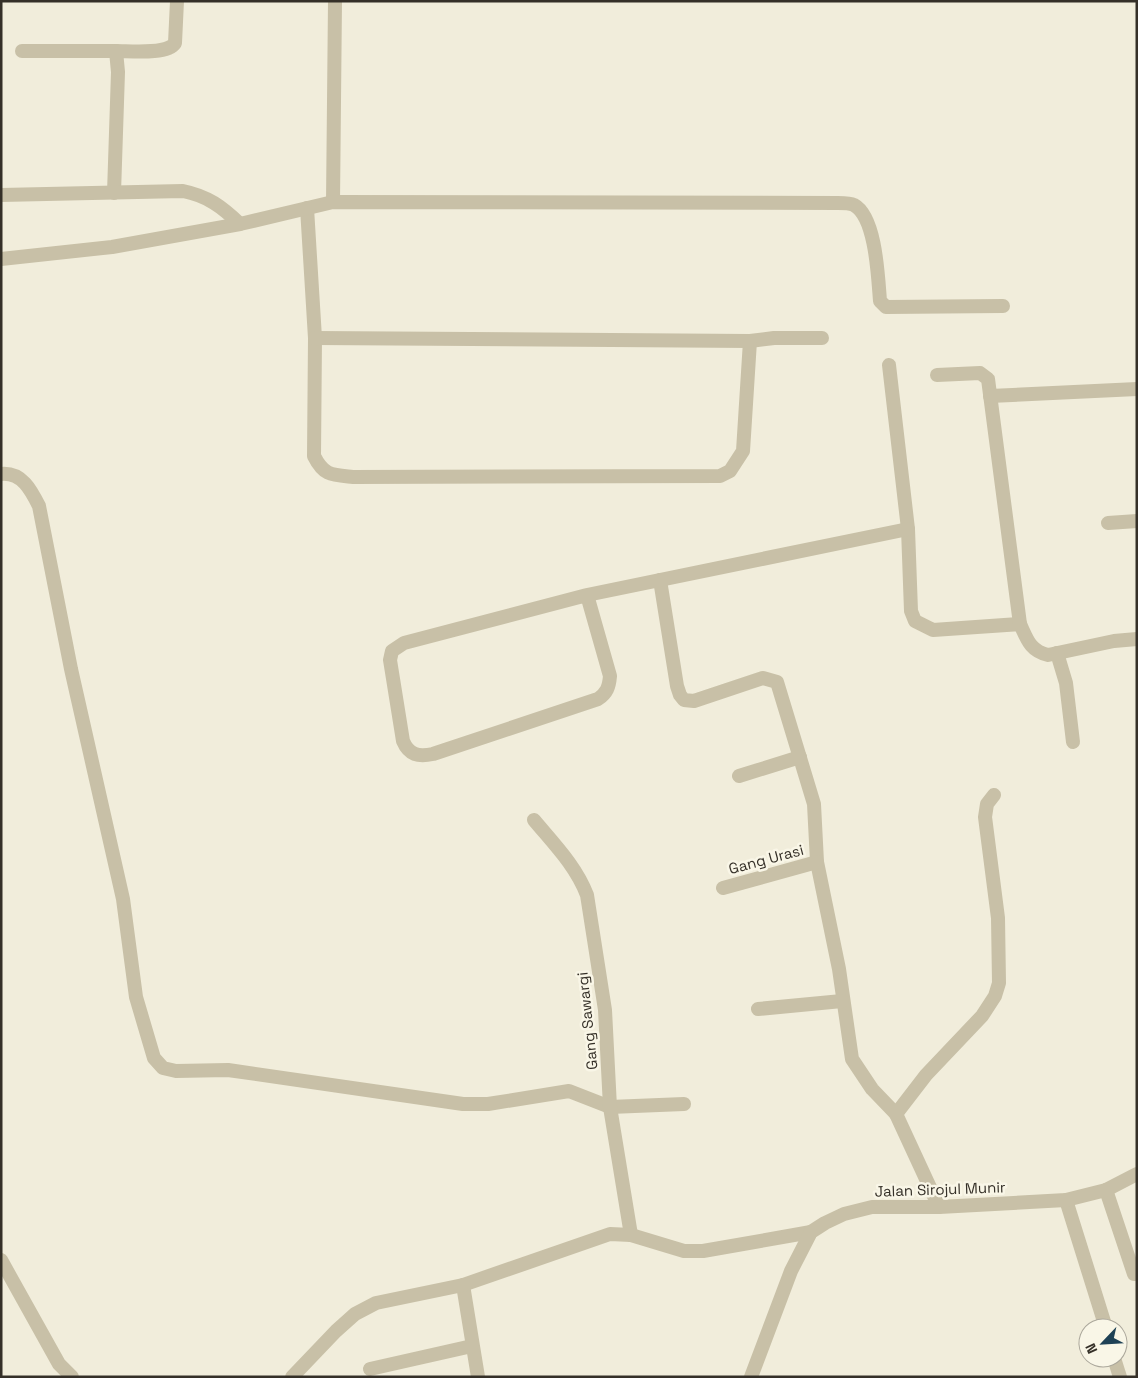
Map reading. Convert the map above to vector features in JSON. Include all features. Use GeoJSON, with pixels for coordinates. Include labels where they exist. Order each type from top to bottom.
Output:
{"type":"FeatureCollection","features":[{"type":"Feature","properties":{"kind":"street"},"geometry":{"type":"LineString","coordinates":[[22,51],[165,50],[172,47],[175,43],[178,1]]}},
{"type":"Feature","properties":{"kind":"street"},"geometry":{"type":"LineString","coordinates":[[334,202],[336,1]]}},
{"type":"Feature","properties":{"kind":"street"},"geometry":{"type":"LineString","coordinates":[[114,193],[118,72],[116,51]]}},
{"type":"Feature","properties":{"kind":"street"},"geometry":{"type":"LineString","coordinates":[[1,195],[183,191],[201,194],[219,204],[240,224]]}},
{"type":"Feature","properties":{"kind":"street"},"geometry":{"type":"LineString","coordinates":[[1,259],[112,247],[240,224],[334,202],[633,201],[838,203],[854,205],[864,214],[872,228],[880,301],[886,307],[1003,306]]}},
{"type":"Feature","properties":{"kind":"street"},"geometry":{"type":"LineString","coordinates":[[307,208],[315,338],[314,456],[320,468],[333,475],[353,477],[720,476],[730,471],[743,451],[750,341]]}},
{"type":"Feature","properties":{"kind":"street"},"geometry":{"type":"LineString","coordinates":[[315,338],[750,341],[774,338],[822,338]]}},
{"type":"Feature","properties":{"kind":"street"},"geometry":{"type":"LineString","coordinates":[[889,365],[908,529],[911,611],[915,621],[933,630],[1020,624]]}},
{"type":"Feature","properties":{"kind":"street"},"geometry":{"type":"LineString","coordinates":[[937,375],[984,374],[988,379],[1020,624],[1030,646],[1037,652],[1048,655],[1114,641],[1137,639]]}},
{"type":"Feature","properties":{"kind":"street"},"geometry":{"type":"LineString","coordinates":[[990,396],[1137,389]]}},
{"type":"Feature","properties":{"kind":"street"},"geometry":{"type":"LineString","coordinates":[[1,474],[9,473],[27,483],[39,506],[71,668],[123,899],[136,998],[147,1042],[154,1058],[163,1068],[176,1071],[228,1070],[463,1104],[488,1104],[569,1092],[610,1107],[684,1104]]}},
{"type":"Feature","properties":{"kind":"street"},"geometry":{"type":"LineString","coordinates":[[1108,524],[1137,521]]}},
{"type":"Feature","properties":{"kind":"street"},"geometry":{"type":"LineString","coordinates":[[587,595],[610,676],[610,686],[604,695],[598,699],[433,754],[413,754],[406,749],[403,741],[390,660],[392,651],[397,647],[478,622],[587,595],[908,529]]}},
{"type":"Feature","properties":{"kind":"street"},"geometry":{"type":"LineString","coordinates":[[660,580],[680,696],[684,700],[694,701],[763,678],[772,679],[777,682],[814,804],[817,862],[839,969],[842,1001],[852,1059],[872,1089],[896,1114],[940,1207]]}},
{"type":"Feature","properties":{"kind":"street"},"geometry":{"type":"LineString","coordinates":[[1057,653],[1066,684],[1073,742]]}},
{"type":"Feature","properties":{"kind":"street"},"geometry":{"type":"LineString","coordinates":[[739,776],[800,757]]}},
{"type":"Feature","properties":{"kind":"street"},"geometry":{"type":"LineString","coordinates":[[896,1114],[926,1075],[982,1016],[995,996],[999,983],[998,918],[985,817],[987,804],[994,795]]}},
{"type":"Feature","properties":{"kind":"street","name":"Gang Sawargi"},"geometry":{"type":"LineString","coordinates":[[534,820],[568,859],[587,895],[604,1010],[610,1107],[631,1235]]}},
{"type":"Feature","properties":{"kind":"street","name":"Gang Urasi"},"geometry":{"type":"LineString","coordinates":[[723,888],[817,862]]}},
{"type":"Feature","properties":{"kind":"street"},"geometry":{"type":"LineString","coordinates":[[758,1010],[842,1001]]}},
{"type":"Feature","properties":{"kind":"street","name":"Jalan Sirojul Munir"},"geometry":{"type":"LineString","coordinates":[[292,1377],[355,1314],[376,1303],[463,1285],[610,1234],[631,1235],[684,1251],[703,1251],[811,1232],[844,1214],[872,1207],[940,1207],[1066,1200],[1106,1190],[1137,1174]]}},
{"type":"Feature","properties":{"kind":"street"},"geometry":{"type":"LineString","coordinates":[[1106,1190],[1134,1274]]}},
{"type":"Feature","properties":{"kind":"street"},"geometry":{"type":"LineString","coordinates":[[1066,1200],[1103,1318]]}},
{"type":"Feature","properties":{"kind":"street"},"geometry":{"type":"LineString","coordinates":[[751,1377],[791,1271],[811,1232]]}},
{"type":"Feature","properties":{"kind":"street"},"geometry":{"type":"LineString","coordinates":[[1,1260],[59,1364],[72,1377]]}},
{"type":"Feature","properties":{"kind":"street"},"geometry":{"type":"LineString","coordinates":[[463,1285],[478,1377]]}},
{"type":"Feature","properties":{"kind":"street"},"geometry":{"type":"LineString","coordinates":[[370,1369],[472,1346]]}}]}
